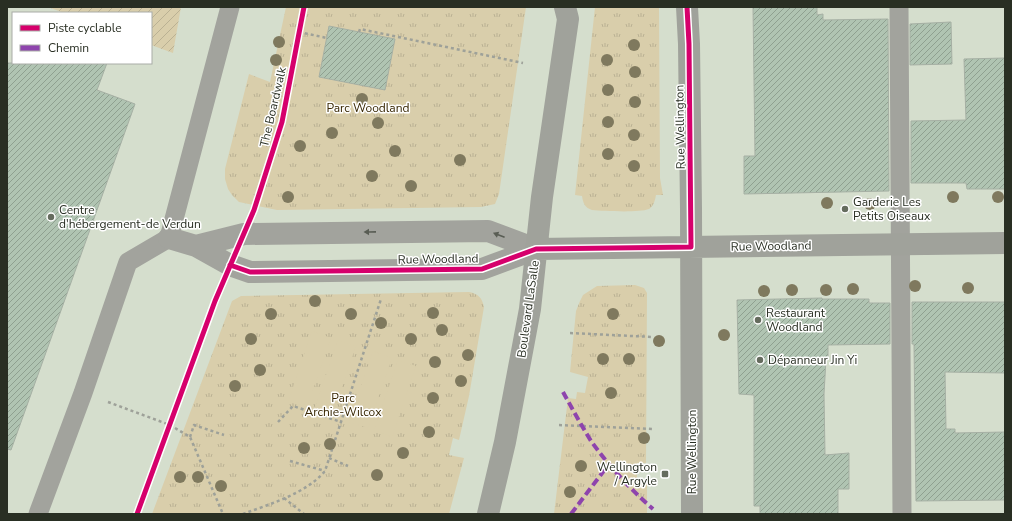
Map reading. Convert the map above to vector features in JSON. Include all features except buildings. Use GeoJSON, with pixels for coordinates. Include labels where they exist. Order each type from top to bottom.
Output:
{"type":"FeatureCollection","features":[{"type":"Feature","properties":{"kind":"main road","name":"Rue Wellington"},"geometry":{"type":"LineString","coordinates":[[687,7],[691,247],[692,514]]}},
{"type":"Feature","properties":{"kind":"main road","name":"Boulevard LaSalle"},"geometry":{"type":"LineString","coordinates":[[488,514],[505,442],[530,309],[542,197],[569,11]]}},
{"type":"Feature","properties":{"kind":"main road","name":"Rue Woodland"},"geometry":{"type":"LineString","coordinates":[[536,249],[1005,243]]}},
{"type":"Feature","properties":{"kind":"street","name":"Rue Woodland"},"geometry":{"type":"LineString","coordinates":[[196,246],[244,234],[488,231],[536,249]]}},
{"type":"Feature","properties":{"kind":"street","name":"Rue Woodland"},"geometry":{"type":"LineString","coordinates":[[169,238],[196,246],[230,265],[250,272],[482,269],[536,249]]}},
{"type":"Feature","properties":{"kind":"lane"},"geometry":{"type":"LineString","coordinates":[[38,514],[83,393],[128,262],[169,238],[230,7]]}},
{"type":"Feature","properties":{"kind":"lane"},"geometry":{"type":"LineString","coordinates":[[899,7],[902,514]]}},
{"type":"Feature","properties":{"kind":"path"},"geometry":{"type":"LineString","coordinates":[[298,40],[300,26]]}},
{"type":"Feature","properties":{"kind":"path"},"geometry":{"type":"LineString","coordinates":[[360,32],[360,30],[523,63]]}},
{"type":"Feature","properties":{"kind":"path"},"geometry":{"type":"LineString","coordinates":[[299,32],[327,38]]}},
{"type":"Feature","properties":{"kind":"path"},"geometry":{"type":"LineString","coordinates":[[243,514],[284,498],[318,479],[325,471],[381,297]]}},
{"type":"Feature","properties":{"kind":"path"},"geometry":{"type":"LineString","coordinates":[[570,333],[653,337]]}},
{"type":"Feature","properties":{"kind":"path"},"geometry":{"type":"LineString","coordinates":[[83,393],[170,425],[190,437],[223,514]]}},
{"type":"Feature","properties":{"kind":"path"},"geometry":{"type":"LineString","coordinates":[[278,422],[293,406],[341,422]]}},
{"type":"Feature","properties":{"kind":"path"},"geometry":{"type":"LineString","coordinates":[[167,432],[173,418]]}},
{"type":"Feature","properties":{"kind":"path"},"geometry":{"type":"LineString","coordinates":[[190,437],[194,425],[224,435]]}},
{"type":"Feature","properties":{"kind":"path"},"geometry":{"type":"LineString","coordinates":[[559,425],[653,429]]}},
{"type":"Feature","properties":{"kind":"path"},"geometry":{"type":"LineString","coordinates":[[330,458],[348,466]]}},
{"type":"Feature","properties":{"kind":"path"},"geometry":{"type":"LineString","coordinates":[[290,461],[325,471]]}},
{"type":"Feature","properties":{"kind":"path"},"geometry":{"type":"LineString","coordinates":[[284,498],[304,514]]}},
{"type":"Feature","properties":{"kind":"green space"},"geometry":{"type":"Polygon","coordinates":[[[48,7],[181,7],[173,53],[152,45],[152,12],[61,12],[48,7]]]}},
{"type":"Feature","properties":{"kind":"green space","name":"Parc Woodland"},"geometry":{"type":"Polygon","coordinates":[[[286,7],[526,7],[499,194],[495,204],[481,207],[277,210],[239,202],[228,189],[225,179],[225,169],[249,74],[270,82],[286,7]]]}},
{"type":"Feature","properties":{"kind":"green space"},"geometry":{"type":"Polygon","coordinates":[[[595,7],[659,7],[660,178],[663,195],[656,195],[653,205],[649,209],[629,211],[592,210],[585,205],[582,196],[575,195],[595,7]]]}},
{"type":"Feature","properties":{"kind":"green space"},"geometry":{"type":"Polygon","coordinates":[[[635,285],[644,288],[647,293],[646,463],[637,463],[637,480],[647,480],[647,514],[554,514],[568,398],[576,399],[577,392],[585,393],[588,377],[570,372],[576,311],[583,295],[597,286],[635,285]]]}},
{"type":"Feature","properties":{"kind":"green space","name":"Parc Archie-Wilcox"},"geometry":{"type":"Polygon","coordinates":[[[469,292],[480,297],[484,307],[469,396],[459,440],[453,438],[449,455],[464,458],[449,514],[152,514],[232,301],[241,296],[469,292]]]}},
{"type":"Feature","properties":{"kind":"green space"},"geometry":{"type":"Polygon","coordinates":[[[312,331],[331,338],[307,407],[288,402],[312,331]]]}},
{"type":"Feature","properties":{"kind":"green space"},"geometry":{"type":"Polygon","coordinates":[[[338,340],[356,346],[332,416],[314,410],[338,340]]]}},
{"type":"Feature","properties":{"kind":"green space"},"geometry":{"type":"Polygon","coordinates":[[[373,351],[392,358],[368,428],[349,422],[373,351]]]}},
{"type":"Feature","properties":{"kind":"green space"},"geometry":{"type":"Polygon","coordinates":[[[398,360],[416,366],[392,437],[374,430],[398,360]]]}},
{"type":"Feature","properties":{"kind":"marked path"},"geometry":{"type":"LineString","coordinates":[[563,392],[591,441],[620,477],[653,509]]}},
{"type":"Feature","properties":{"kind":"marked path"},"geometry":{"type":"LineString","coordinates":[[571,514],[609,464]]}},
{"type":"Feature","properties":{"kind":"cycle path","name":"The Boardwalk"},"geometry":{"type":"LineString","coordinates":[[137,514],[215,301],[254,210],[282,122],[304,7]]}},
{"type":"Feature","properties":{"kind":"cycle path"},"geometry":{"type":"LineString","coordinates":[[230,265],[250,272],[482,269],[536,249],[691,247],[689,44],[687,7]]}},
{"type":"Feature","properties":{"kind":"place","name":"Garderie Les Petits Oiseaux"},"geometry":{"type":"Point","coordinates":[845,209]}},
{"type":"Feature","properties":{"kind":"place","name":"Centre d'hébergement-de Verdun"},"geometry":{"type":"Point","coordinates":[51,217]}},
{"type":"Feature","properties":{"kind":"place","name":"Restaurant Woodland"},"geometry":{"type":"Point","coordinates":[758,320]}},
{"type":"Feature","properties":{"kind":"place","name":"Dépanneur Jin Yi"},"geometry":{"type":"Point","coordinates":[760,360]}},
{"type":"Feature","properties":{"kind":"place","name":"Wellington / Argyle"},"geometry":{"type":"Point","coordinates":[665,474]}}]}
